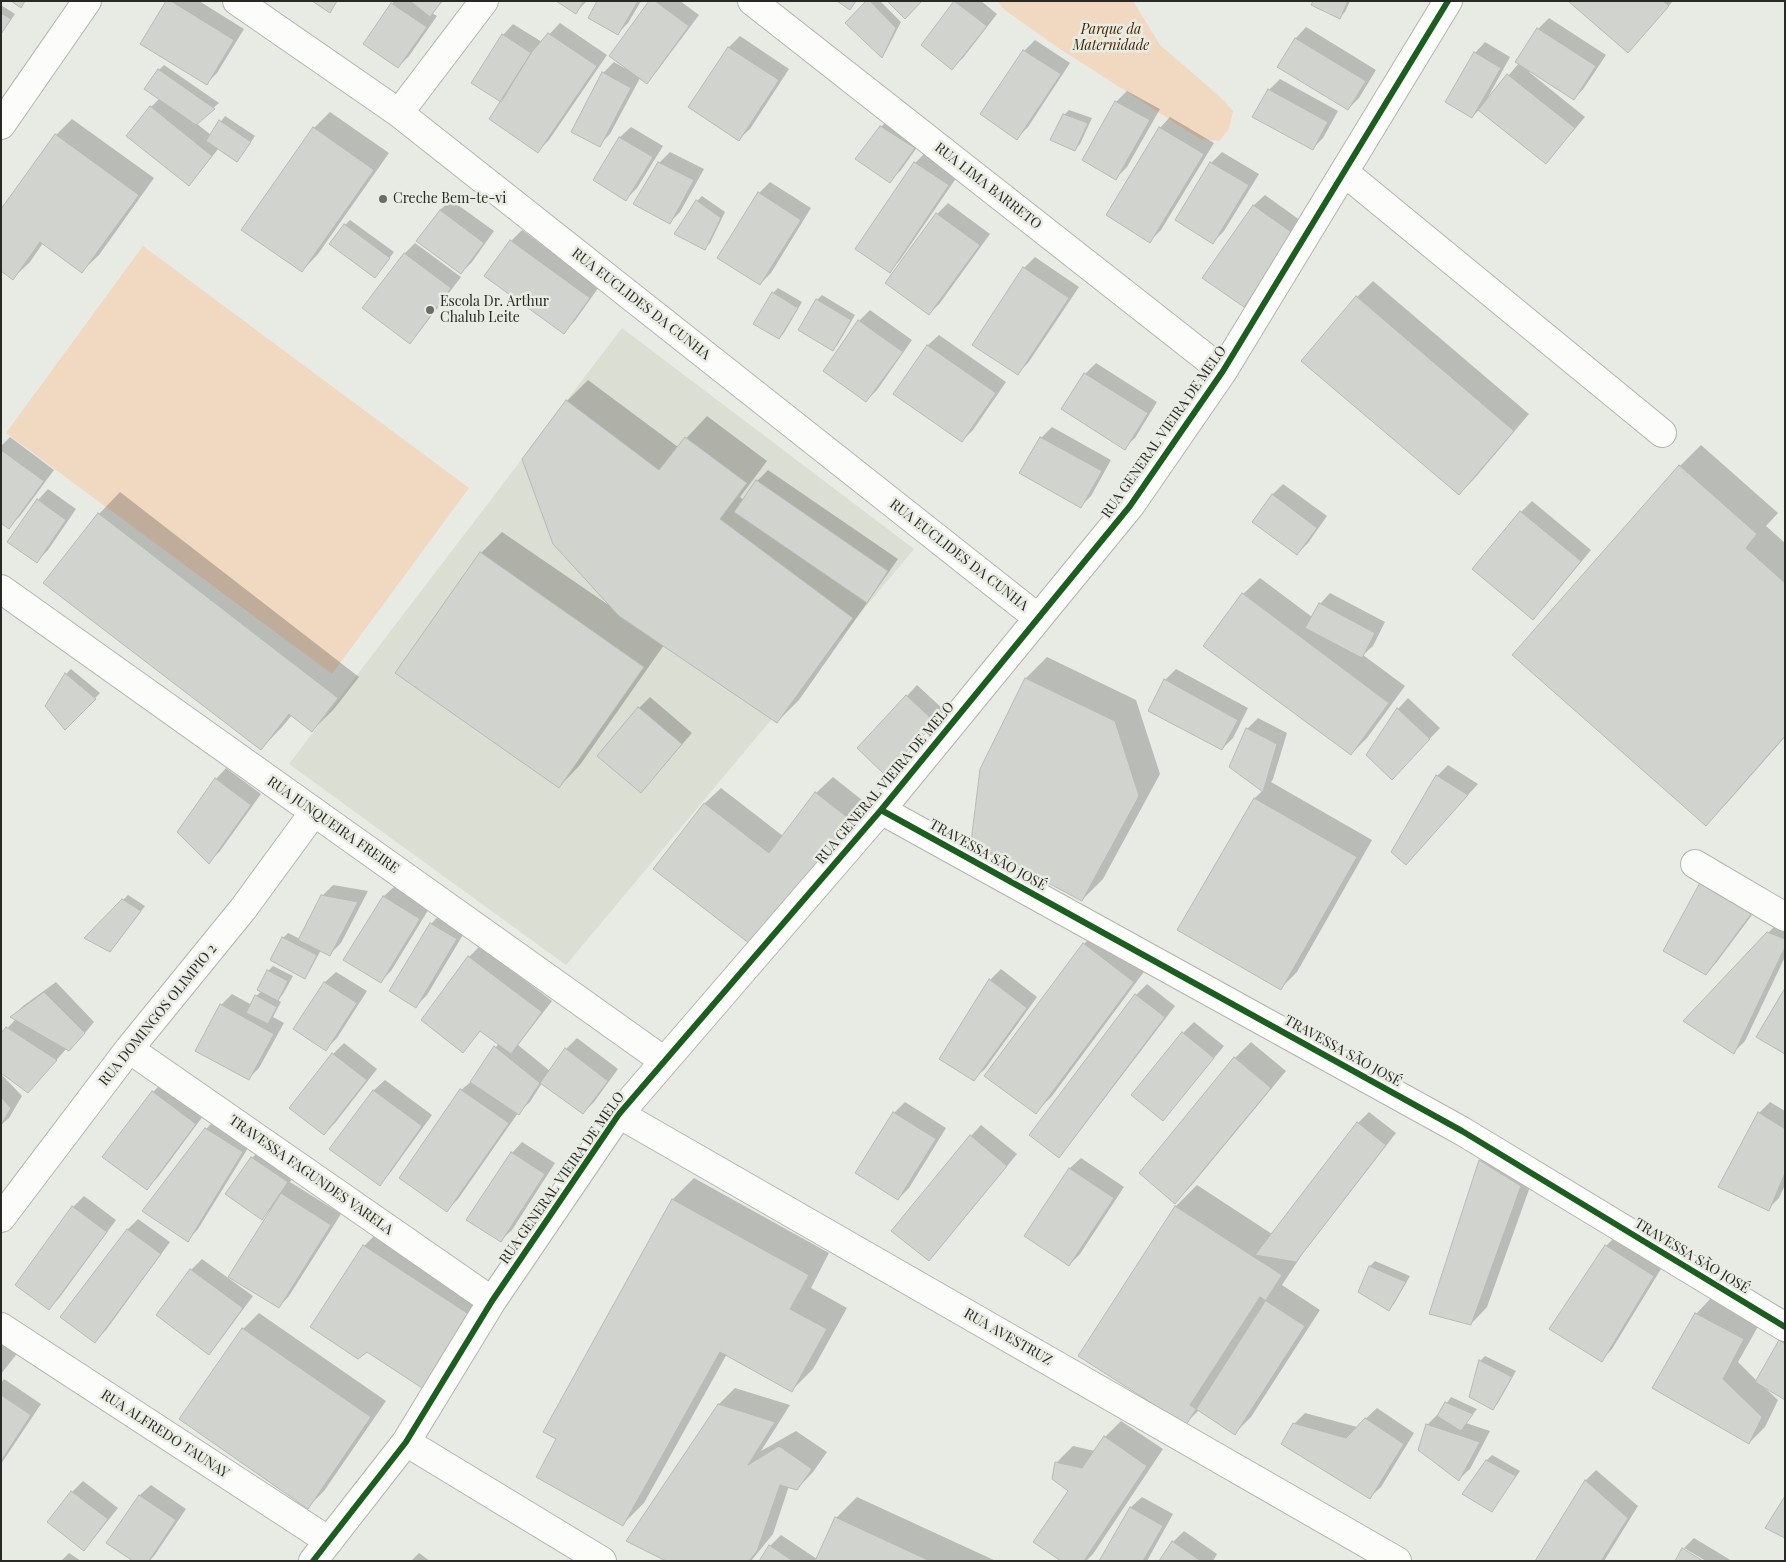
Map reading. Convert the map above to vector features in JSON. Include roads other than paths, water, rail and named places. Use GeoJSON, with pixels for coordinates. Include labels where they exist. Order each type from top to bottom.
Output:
{"type":"FeatureCollection","features":[{"type":"Feature","properties":{"kind":"street"},"geometry":{"type":"LineString","coordinates":[[1,125],[87,1]]}},
{"type":"Feature","properties":{"kind":"street","name":"RUA EUCLIDES DA CUNHA"},"geometry":{"type":"LineString","coordinates":[[238,1],[399,113],[1038,618]]}},
{"type":"Feature","properties":{"kind":"street"},"geometry":{"type":"LineString","coordinates":[[399,113],[484,1]]}},
{"type":"Feature","properties":{"kind":"street","name":"RUA LIMA BARRETO"},"geometry":{"type":"LineString","coordinates":[[752,1],[1223,371]]}},
{"type":"Feature","properties":{"kind":"street","name":"RUA GENERAL VIEIRA DE MELO"},"geometry":{"type":"LineString","coordinates":[[321,1551],[406,1442],[492,1300],[619,1114],[881,810],[1130,506],[1223,371],[1448,1]]}},
{"type":"Feature","properties":{"kind":"street"},"geometry":{"type":"LineString","coordinates":[[1344,172],[1662,433]]}},
{"type":"Feature","properties":{"kind":"street","name":"RUA JUNQUEIRA FREIRE"},"geometry":{"type":"LineString","coordinates":[[5,601],[314,812],[664,1061]]}},
{"type":"Feature","properties":{"kind":"street","name":"TRAVESSA SÃO JOSÉ"},"geometry":{"type":"LineString","coordinates":[[881,810],[1462,1131],[1785,1327]]}},
{"type":"Feature","properties":{"kind":"street","name":"RUA DOMINGOS OLIMPIO 2"},"geometry":{"type":"LineString","coordinates":[[1,1218],[129,1049],[243,909],[314,812]]}},
{"type":"Feature","properties":{"kind":"street"},"geometry":{"type":"LineString","coordinates":[[1696,864],[1785,917]]}},
{"type":"Feature","properties":{"kind":"street","name":"TRAVESSA FAGUNDES VARELA"},"geometry":{"type":"LineString","coordinates":[[129,1049],[492,1300]]}},
{"type":"Feature","properties":{"kind":"street","name":"RUA AVESTRUZ"},"geometry":{"type":"LineString","coordinates":[[619,1114],[1397,1561]]}},
{"type":"Feature","properties":{"kind":"street","name":"RUA ALFREDO TAUNAY"},"geometry":{"type":"LineString","coordinates":[[1,1327],[321,1551]]}},
{"type":"Feature","properties":{"kind":"street"},"geometry":{"type":"LineString","coordinates":[[406,1442],[602,1561]]}},
{"type":"Feature","properties":{"kind":"place","name":"Creche Bem-te-vi"},"geometry":{"type":"Point","coordinates":[383,199]}},
{"type":"Feature","properties":{"kind":"place","name":"Escola Dr. Arthur Chalub Leite"},"geometry":{"type":"Point","coordinates":[430,310]}},
{"type":"Feature","properties":{"kind":"park label","name":"Parque da Maternidade"},"geometry":{"type":"Point","coordinates":[1111,38]}}]}
